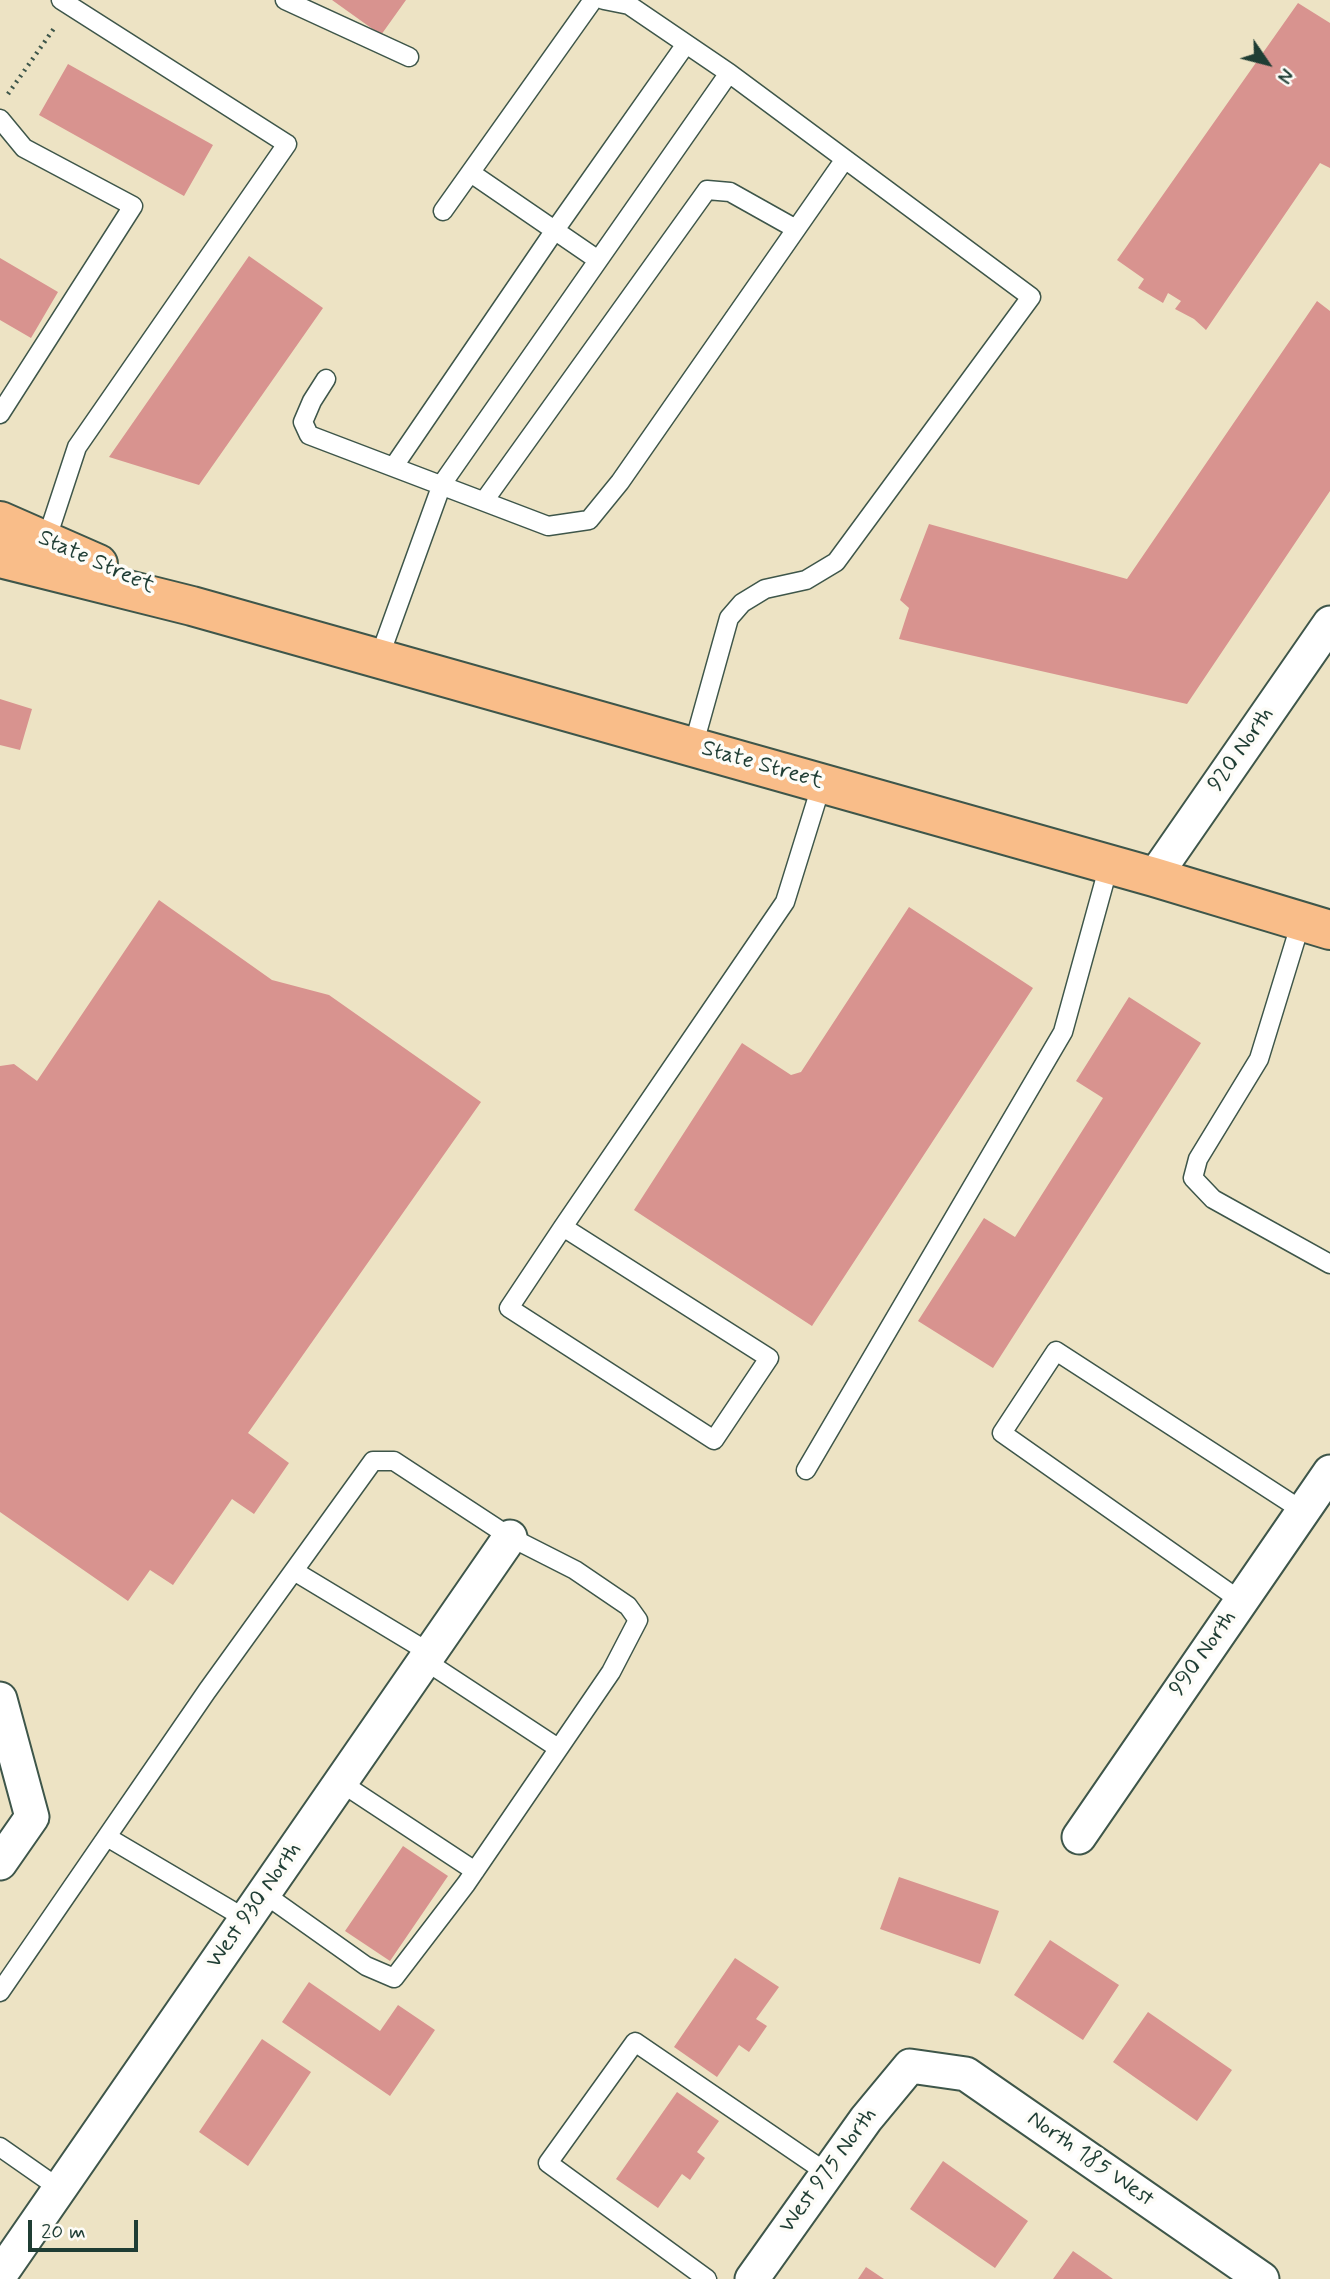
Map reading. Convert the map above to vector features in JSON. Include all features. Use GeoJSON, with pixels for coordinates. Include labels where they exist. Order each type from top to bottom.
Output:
{"type":"FeatureCollection","features":[{"type":"Feature","properties":{"kind":"main road","name":"State Street"},"geometry":{"type":"LineString","coordinates":[[0,521],[192,606]]}},
{"type":"Feature","properties":{"kind":"main road","name":"State Street"},"geometry":{"type":"LineString","coordinates":[[0,558],[192,606],[379,658],[1154,877],[1315,926]]}},
{"type":"Feature","properties":{"kind":"street","name":"920 North"},"geometry":{"type":"LineString","coordinates":[[1154,877],[1330,623]]}},
{"type":"Feature","properties":{"kind":"street","name":"990 North"},"geometry":{"type":"LineString","coordinates":[[1079,1837],[1330,1472]]}},
{"type":"Feature","properties":{"kind":"street","name":"West 930 North"},"geometry":{"type":"LineString","coordinates":[[0,2275],[510,1537]]}},
{"type":"Feature","properties":{"kind":"street"},"geometry":{"type":"LineString","coordinates":[[0,1699],[32,1817],[0,1863]]}},
{"type":"Feature","properties":{"kind":"street","name":"West 975 North"},"geometry":{"type":"LineString","coordinates":[[752,2279],[866,2119],[910,2066]]}},
{"type":"Feature","properties":{"kind":"street","name":"North 185 West"},"geometry":{"type":"LineString","coordinates":[[910,2066],[966,2074],[1262,2279]]}},
{"type":"Feature","properties":{"kind":"lane"},"geometry":{"type":"LineString","coordinates":[[285,0],[409,57]]}},
{"type":"Feature","properties":{"kind":"lane"},"geometry":{"type":"LineString","coordinates":[[443,211],[593,0]]}},
{"type":"Feature","properties":{"kind":"lane"},"geometry":{"type":"LineString","coordinates":[[604,0],[629,5],[729,73],[1031,297],[836,562],[806,580],[765,589],[742,603],[729,618],[692,747]]}},
{"type":"Feature","properties":{"kind":"lane"},"geometry":{"type":"LineString","coordinates":[[46,541],[77,447],[287,144],[65,3]]}},
{"type":"Feature","properties":{"kind":"lane"},"geometry":{"type":"LineString","coordinates":[[394,466],[686,44]]}},
{"type":"Feature","properties":{"kind":"lane"},"geometry":{"type":"LineString","coordinates":[[379,658],[442,484],[729,73]]}},
{"type":"Feature","properties":{"kind":"lane"},"geometry":{"type":"LineString","coordinates":[[0,119],[24,148],[133,206],[0,414]]}},
{"type":"Feature","properties":{"kind":"lane"},"geometry":{"type":"LineString","coordinates":[[326,379],[303,422],[309,435],[548,526],[589,520],[620,482],[845,159]]}},
{"type":"Feature","properties":{"kind":"lane"},"geometry":{"type":"LineString","coordinates":[[471,173],[598,260]]}},
{"type":"Feature","properties":{"kind":"lane"},"geometry":{"type":"LineString","coordinates":[[484,500],[707,190],[730,192],[796,229]]}},
{"type":"Feature","properties":{"kind":"lane"},"geometry":{"type":"LineString","coordinates":[[563,1227],[769,1358],[714,1440],[509,1308],[563,1227],[785,902],[822,783]]}},
{"type":"Feature","properties":{"kind":"lane"},"geometry":{"type":"LineString","coordinates":[[806,1469],[1063,1032],[1110,865]]}},
{"type":"Feature","properties":{"kind":"lane"},"geometry":{"type":"LineString","coordinates":[[1315,926],[1259,1059],[1198,1159],[1193,1178],[1213,1199],[1330,1264]]}},
{"type":"Feature","properties":{"kind":"lane"},"geometry":{"type":"LineString","coordinates":[[1241,1601],[1002,1433],[1056,1351],[1303,1511]]}},
{"type":"Feature","properties":{"kind":"lane"},"geometry":{"type":"LineString","coordinates":[[0,1992],[207,1691],[373,1461],[394,1461],[510,1537],[575,1570],[628,1606],[638,1620],[611,1672],[475,1871],[394,1978],[366,1966],[255,1906],[107,1837]]}},
{"type":"Feature","properties":{"kind":"lane"},"geometry":{"type":"LineString","coordinates":[[294,1571],[427,1656],[558,1748]]}},
{"type":"Feature","properties":{"kind":"lane"},"geometry":{"type":"LineString","coordinates":[[341,1782],[475,1871]]}},
{"type":"Feature","properties":{"kind":"lane"},"geometry":{"type":"LineString","coordinates":[[707,2279],[548,2163],[635,2042],[827,2173]]}},
{"type":"Feature","properties":{"kind":"lane"},"geometry":{"type":"LineString","coordinates":[[0,2147],[60,2189]]}},
{"type":"Feature","properties":{"kind":"path"},"geometry":{"type":"LineString","coordinates":[[8,95],[65,3]]}},
{"type":"Feature","properties":{"kind":"building"},"geometry":{"type":"Polygon","coordinates":[[[332,0],[406,0],[381,35],[332,0]]]}},
{"type":"Feature","properties":{"kind":"building"},"geometry":{"type":"Polygon","coordinates":[[[1298,3],[1330,23],[1330,168],[1320,163],[1206,330],[1194,319],[1175,309],[1181,301],[1168,293],[1163,303],[1138,288],[1144,279],[1117,260],[1298,3]]]}},
{"type":"Feature","properties":{"kind":"building"},"geometry":{"type":"Polygon","coordinates":[[[68,64],[213,145],[184,196],[39,115],[68,64]]]}},
{"type":"Feature","properties":{"kind":"building"},"geometry":{"type":"Polygon","coordinates":[[[249,256],[323,308],[199,485],[109,457],[249,256]]]}},
{"type":"Feature","properties":{"kind":"building"},"geometry":{"type":"Polygon","coordinates":[[[0,258],[58,292],[31,338],[0,320],[0,258]]]}},
{"type":"Feature","properties":{"kind":"building"},"geometry":{"type":"Polygon","coordinates":[[[1317,301],[1330,311],[1330,491],[1187,704],[899,639],[909,608],[900,600],[929,524],[1127,579],[1317,301]]]}},
{"type":"Feature","properties":{"kind":"building"},"geometry":{"type":"Polygon","coordinates":[[[0,699],[32,709],[20,750],[0,745],[0,699]]]}},
{"type":"Feature","properties":{"kind":"building"},"geometry":{"type":"Polygon","coordinates":[[[159,900],[272,980],[329,995],[481,1102],[248,1433],[289,1463],[254,1514],[232,1499],[173,1585],[150,1570],[128,1601],[0,1512],[0,1066],[14,1064],[37,1081],[159,900]]]}},
{"type":"Feature","properties":{"kind":"building"},"geometry":{"type":"Polygon","coordinates":[[[909,907],[1033,988],[812,1326],[634,1210],[742,1043],[791,1075],[801,1072],[909,907]]]}},
{"type":"Feature","properties":{"kind":"building"},"geometry":{"type":"Polygon","coordinates":[[[1129,997],[1201,1043],[993,1368],[918,1321],[984,1218],[1015,1237],[1103,1098],[1076,1081],[1129,997]]]}},
{"type":"Feature","properties":{"kind":"building"},"geometry":{"type":"Polygon","coordinates":[[[403,1846],[448,1876],[390,1961],[345,1931],[403,1846]]]}},
{"type":"Feature","properties":{"kind":"building"},"geometry":{"type":"Polygon","coordinates":[[[899,1877],[999,1911],[980,1964],[880,1929],[899,1877]]]}},
{"type":"Feature","properties":{"kind":"building"},"geometry":{"type":"Polygon","coordinates":[[[1050,1940],[1119,1985],[1083,2040],[1014,1995],[1050,1940]]]}},
{"type":"Feature","properties":{"kind":"building"},"geometry":{"type":"Polygon","coordinates":[[[735,1958],[779,1987],[756,2019],[767,2026],[749,2052],[739,2045],[717,2077],[674,2047],[735,1958]]]}},
{"type":"Feature","properties":{"kind":"building"},"geometry":{"type":"Polygon","coordinates":[[[309,1982],[380,2031],[398,2005],[435,2030],[390,2096],[282,2022],[309,1982]]]}},
{"type":"Feature","properties":{"kind":"building"},"geometry":{"type":"Polygon","coordinates":[[[1148,2012],[1232,2070],[1197,2121],[1113,2062],[1148,2012]]]}},
{"type":"Feature","properties":{"kind":"building"},"geometry":{"type":"Polygon","coordinates":[[[262,2039],[311,2072],[248,2166],[199,2132],[262,2039]]]}},
{"type":"Feature","properties":{"kind":"building"},"geometry":{"type":"Polygon","coordinates":[[[677,2092],[719,2121],[697,2152],[705,2158],[690,2180],[682,2174],[658,2208],[616,2179],[677,2092]]]}},
{"type":"Feature","properties":{"kind":"building"},"geometry":{"type":"Polygon","coordinates":[[[943,2161],[1028,2221],[995,2268],[910,2209],[943,2161]]]}},
{"type":"Feature","properties":{"kind":"building"},"geometry":{"type":"Polygon","coordinates":[[[1073,2251],[1113,2279],[1053,2279],[1073,2251]]]}},
{"type":"Feature","properties":{"kind":"building"},"geometry":{"type":"Polygon","coordinates":[[[866,2267],[884,2279],[858,2279],[866,2267]]]}}]}
